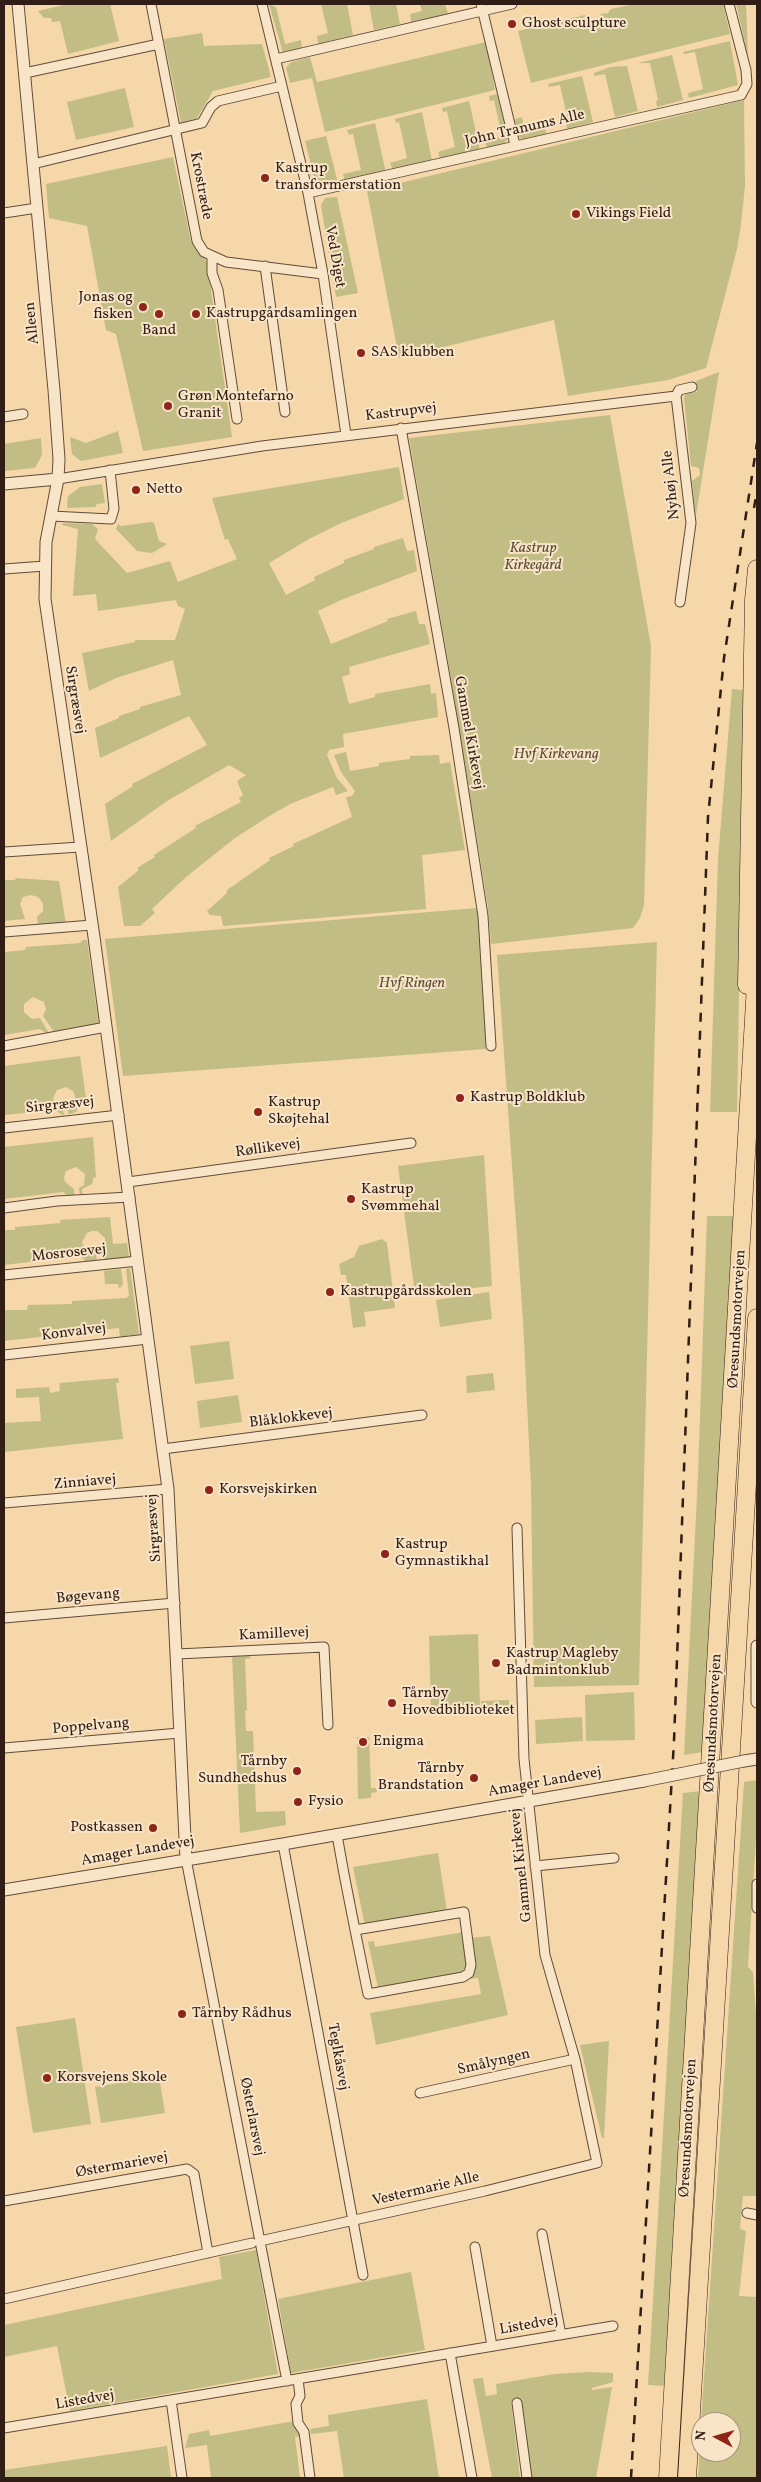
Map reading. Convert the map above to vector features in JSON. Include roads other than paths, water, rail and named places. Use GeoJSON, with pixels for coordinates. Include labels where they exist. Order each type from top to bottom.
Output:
{"type":"FeatureCollection","features":[{"type":"Feature","properties":{"kind":"highway"},"geometry":{"type":"LineString","coordinates":[[748,1126],[745,1071],[754,600],[757,569]]}},
{"type":"Feature","properties":{"kind":"highway","name":"Øresundsmotorvejen"},"geometry":{"type":"LineString","coordinates":[[668,2478],[757,968]]}},
{"type":"Feature","properties":{"kind":"highway","name":"Øresundsmotorvejen"},"geometry":{"type":"LineString","coordinates":[[687,2478],[757,1318]]}},
{"type":"Feature","properties":{"kind":"street","name":"Alleen"},"geometry":{"type":"LineString","coordinates":[[18,4],[55,396],[58,479]]}},
{"type":"Feature","properties":{"kind":"street","name":"Krostræde"},"geometry":{"type":"LineString","coordinates":[[151,4],[198,241],[204,252],[212,257]]}},
{"type":"Feature","properties":{"kind":"street","name":"Ved Diget"},"geometry":{"type":"LineString","coordinates":[[262,4],[308,193],[324,274],[346,435]]}},
{"type":"Feature","properties":{"kind":"street"},"geometry":{"type":"LineString","coordinates":[[276,60],[482,7],[512,4]]}},
{"type":"Feature","properties":{"kind":"street","name":"John Tranums Alle"},"geometry":{"type":"LineString","coordinates":[[308,193],[741,95],[746,89],[746,70],[729,4]]}},
{"type":"Feature","properties":{"kind":"street"},"geometry":{"type":"LineString","coordinates":[[482,7],[514,145]]}},
{"type":"Feature","properties":{"kind":"street"},"geometry":{"type":"LineString","coordinates":[[25,73],[159,44]]}},
{"type":"Feature","properties":{"kind":"street"},"geometry":{"type":"LineString","coordinates":[[33,164],[202,123],[210,107],[218,101],[282,86]]}},
{"type":"Feature","properties":{"kind":"street"},"geometry":{"type":"LineString","coordinates":[[4,213],[37,208]]}},
{"type":"Feature","properties":{"kind":"street"},"geometry":{"type":"LineString","coordinates":[[237,419],[218,290],[212,273],[212,257],[226,262],[324,274]]}},
{"type":"Feature","properties":{"kind":"street"},"geometry":{"type":"LineString","coordinates":[[265,266],[285,412]]}},
{"type":"Feature","properties":{"kind":"street","name":"Kastrupvej"},"geometry":{"type":"LineString","coordinates":[[4,484],[58,479],[346,435],[676,396],[679,390],[692,387]]}},
{"type":"Feature","properties":{"kind":"street","name":"Nyhøj Alle"},"geometry":{"type":"LineString","coordinates":[[676,396],[690,523],[680,602]]}},
{"type":"Feature","properties":{"kind":"street"},"geometry":{"type":"LineString","coordinates":[[4,417],[23,414]]}},
{"type":"Feature","properties":{"kind":"street","name":"Gammel Kirkevej"},"geometry":{"type":"LineString","coordinates":[[401,428],[454,728],[483,916],[491,1046]]}},
{"type":"Feature","properties":{"kind":"street"},"geometry":{"type":"LineString","coordinates":[[51,516],[111,520],[114,509],[110,470]]}},
{"type":"Feature","properties":{"kind":"street","name":"Sirgræsvej"},"geometry":{"type":"LineString","coordinates":[[58,479],[45,566],[46,605],[119,1115],[164,1449],[175,1603],[186,1859]]}},
{"type":"Feature","properties":{"kind":"street"},"geometry":{"type":"LineString","coordinates":[[4,569],[45,566]]}},
{"type":"Feature","properties":{"kind":"street"},"geometry":{"type":"LineString","coordinates":[[4,852],[80,847]]}},
{"type":"Feature","properties":{"kind":"street"},"geometry":{"type":"LineString","coordinates":[[4,932],[92,925]]}},
{"type":"Feature","properties":{"kind":"street"},"geometry":{"type":"LineString","coordinates":[[4,1046],[106,1028]]}},
{"type":"Feature","properties":{"kind":"street","name":"Sirgræsvej"},"geometry":{"type":"LineString","coordinates":[[4,1128],[119,1115]]}},
{"type":"Feature","properties":{"kind":"street","name":"Røllikevej"},"geometry":{"type":"LineString","coordinates":[[128,1182],[411,1143]]}},
{"type":"Feature","properties":{"kind":"street"},"geometry":{"type":"LineString","coordinates":[[4,1208],[57,1201],[130,1196]]}},
{"type":"Feature","properties":{"kind":"street","name":"Mosrosevej"},"geometry":{"type":"LineString","coordinates":[[4,1276],[138,1261]]}},
{"type":"Feature","properties":{"kind":"street","name":"Konvalvej"},"geometry":{"type":"LineString","coordinates":[[4,1355],[148,1339]]}},
{"type":"Feature","properties":{"kind":"street","name":"Blåklokkevej"},"geometry":{"type":"LineString","coordinates":[[164,1449],[422,1415]]}},
{"type":"Feature","properties":{"kind":"street","name":"Zinniavej"},"geometry":{"type":"LineString","coordinates":[[4,1503],[168,1489]]}},
{"type":"Feature","properties":{"kind":"street","name":"Gammel Kirkevej"},"geometry":{"type":"LineString","coordinates":[[517,1528],[524,1759],[544,1955],[575,2059],[597,2163]]}},
{"type":"Feature","properties":{"kind":"street","name":"Bøgevang"},"geometry":{"type":"LineString","coordinates":[[4,1618],[175,1603]]}},
{"type":"Feature","properties":{"kind":"street","name":"Kamillevej"},"geometry":{"type":"LineString","coordinates":[[177,1654],[324,1646],[328,1724]]}},
{"type":"Feature","properties":{"kind":"street"},"geometry":{"type":"LineString","coordinates":[[757,1646],[757,1702]]}},
{"type":"Feature","properties":{"kind":"street","name":"Poppelvang"},"geometry":{"type":"LineString","coordinates":[[4,1748],[180,1733]]}},
{"type":"Feature","properties":{"kind":"street","name":"Amager Landevej"},"geometry":{"type":"LineString","coordinates":[[4,1890],[337,1835],[644,1781],[757,1759]]}},
{"type":"Feature","properties":{"kind":"street"},"geometry":{"type":"LineString","coordinates":[[337,1835],[355,1930],[368,1994],[463,1977],[469,1973],[472,1965],[464,1912],[355,1930]]}},
{"type":"Feature","properties":{"kind":"street","name":"Teglkåsvej"},"geometry":{"type":"LineString","coordinates":[[283,1844],[363,2275]]}},
{"type":"Feature","properties":{"kind":"street"},"geometry":{"type":"LineString","coordinates":[[535,1866],[614,1858]]}},
{"type":"Feature","properties":{"kind":"street","name":"Østerlarsvej"},"geometry":{"type":"LineString","coordinates":[[186,1859],[256,2242],[287,2381]]}},
{"type":"Feature","properties":{"kind":"street"},"geometry":{"type":"LineString","coordinates":[[757,1884],[757,1908]]}},
{"type":"Feature","properties":{"kind":"street","name":"Smålyngen"},"geometry":{"type":"LineString","coordinates":[[420,2093],[575,2059]]}},
{"type":"Feature","properties":{"kind":"street","name":"Vestermarie Alle"},"geometry":{"type":"LineString","coordinates":[[4,2299],[597,2163]]}},
{"type":"Feature","properties":{"kind":"street","name":"Østermarievej"},"geometry":{"type":"LineString","coordinates":[[4,2201],[187,2169],[194,2174],[208,2253]]}},
{"type":"Feature","properties":{"kind":"street"},"geometry":{"type":"LineString","coordinates":[[747,2213],[757,2215]]}},
{"type":"Feature","properties":{"kind":"street"},"geometry":{"type":"LineString","coordinates":[[542,2234],[561,2335]]}},
{"type":"Feature","properties":{"kind":"street"},"geometry":{"type":"LineString","coordinates":[[475,2247],[492,2346]]}},
{"type":"Feature","properties":{"kind":"street","name":"Listedvej"},"geometry":{"type":"LineString","coordinates":[[4,2428],[613,2326]]}},
{"type":"Feature","properties":{"kind":"street"},"geometry":{"type":"LineString","coordinates":[[450,2353],[472,2478]]}},
{"type":"Feature","properties":{"kind":"street"},"geometry":{"type":"LineString","coordinates":[[298,2379],[300,2396],[296,2404],[298,2424],[304,2432],[310,2478]]}},
{"type":"Feature","properties":{"kind":"street"},"geometry":{"type":"LineString","coordinates":[[171,2400],[182,2478]]}},
{"type":"Feature","properties":{"kind":"street"},"geometry":{"type":"LineString","coordinates":[[517,2403],[526,2478]]}},
{"type":"Feature","properties":{"kind":"railway"},"geometry":{"type":"LineString","coordinates":[[631,2478],[674,1741],[708,817],[724,658],[757,443]]}},
{"type":"Feature","properties":{"kind":"railway"},"geometry":{"type":"LineString","coordinates":[[754,508],[757,491]]}},
{"type":"Feature","properties":{"kind":"place","name":"Ghost sculpture"},"geometry":{"type":"Point","coordinates":[512,24]}},
{"type":"Feature","properties":{"kind":"place","name":"Kastrup transformerstation"},"geometry":{"type":"Point","coordinates":[265,178]}},
{"type":"Feature","properties":{"kind":"place","name":"Vikings Field"},"geometry":{"type":"Point","coordinates":[576,214]}},
{"type":"Feature","properties":{"kind":"place","name":"Jonas og fisken"},"geometry":{"type":"Point","coordinates":[143,307]}},
{"type":"Feature","properties":{"kind":"place","name":"Band"},"geometry":{"type":"Point","coordinates":[159,314]}},
{"type":"Feature","properties":{"kind":"place","name":"Kastrupgårdsamlingen"},"geometry":{"type":"Point","coordinates":[196,314]}},
{"type":"Feature","properties":{"kind":"place","name":"SAS klubben"},"geometry":{"type":"Point","coordinates":[361,353]}},
{"type":"Feature","properties":{"kind":"place","name":"Grøn Montefarno Granit"},"geometry":{"type":"Point","coordinates":[168,406]}},
{"type":"Feature","properties":{"kind":"place","name":"Netto"},"geometry":{"type":"Point","coordinates":[136,490]}},
{"type":"Feature","properties":{"kind":"place","name":"Kastrup Boldklub"},"geometry":{"type":"Point","coordinates":[460,1098]}},
{"type":"Feature","properties":{"kind":"place","name":"Kastrup Skøjtehal"},"geometry":{"type":"Point","coordinates":[258,1112]}},
{"type":"Feature","properties":{"kind":"place","name":"Kastrup Svømmehal"},"geometry":{"type":"Point","coordinates":[351,1199]}},
{"type":"Feature","properties":{"kind":"place","name":"Kastrupgårdsskolen"},"geometry":{"type":"Point","coordinates":[330,1292]}},
{"type":"Feature","properties":{"kind":"place","name":"Korsvejskirken"},"geometry":{"type":"Point","coordinates":[209,1490]}},
{"type":"Feature","properties":{"kind":"place","name":"Kastrup Gymnastikhal"},"geometry":{"type":"Point","coordinates":[385,1554]}},
{"type":"Feature","properties":{"kind":"place","name":"Kastrup Magleby Badmintonklub"},"geometry":{"type":"Point","coordinates":[496,1663]}},
{"type":"Feature","properties":{"kind":"place","name":"Tårnby Hovedbiblioteket"},"geometry":{"type":"Point","coordinates":[392,1703]}},
{"type":"Feature","properties":{"kind":"place","name":"Enigma"},"geometry":{"type":"Point","coordinates":[363,1742]}},
{"type":"Feature","properties":{"kind":"place","name":"Tårnby Sundhedshus"},"geometry":{"type":"Point","coordinates":[297,1771]}},
{"type":"Feature","properties":{"kind":"place","name":"Tårnby Brandstation"},"geometry":{"type":"Point","coordinates":[474,1778]}},
{"type":"Feature","properties":{"kind":"place","name":"Fysio"},"geometry":{"type":"Point","coordinates":[298,1802]}},
{"type":"Feature","properties":{"kind":"place","name":"Postkassen"},"geometry":{"type":"Point","coordinates":[153,1828]}},
{"type":"Feature","properties":{"kind":"place","name":"Tårnby Rådhus"},"geometry":{"type":"Point","coordinates":[182,2014]}},
{"type":"Feature","properties":{"kind":"place","name":"Korsvejens Skole"},"geometry":{"type":"Point","coordinates":[47,2078]}},
{"type":"Feature","properties":{"kind":"park label","name":"Kastrup Kirkegård"},"geometry":{"type":"Point","coordinates":[533,558]}},
{"type":"Feature","properties":{"kind":"park label","name":"Hvf Kirkevang"},"geometry":{"type":"Point","coordinates":[556,755]}},
{"type":"Feature","properties":{"kind":"park label","name":"Hvf Ringen"},"geometry":{"type":"Point","coordinates":[412,984]}}]}
